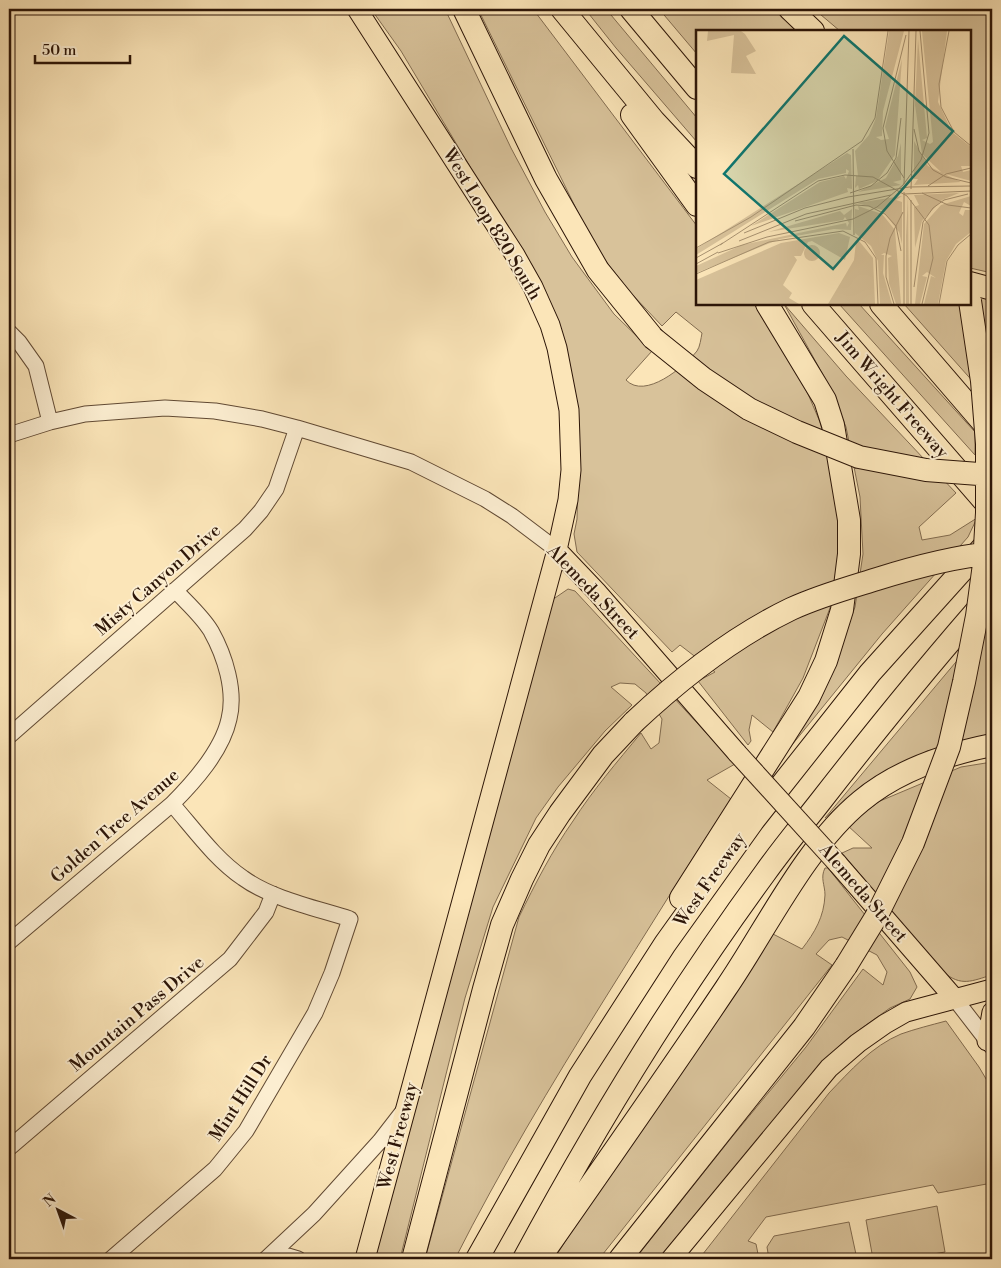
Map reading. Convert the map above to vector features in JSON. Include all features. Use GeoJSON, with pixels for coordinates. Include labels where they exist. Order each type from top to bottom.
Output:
{"type":"FeatureCollection","features":[{"type":"Feature","properties":{"kind":"highway"},"geometry":{"type":"LineString","coordinates":[[464,9],[546,179],[598,270],[653,338],[704,379],[749,409],[797,432],[859,457],[926,470],[992,475]]}},
{"type":"Feature","properties":{"kind":"highway"},"geometry":{"type":"LineString","coordinates":[[562,9],[654,121],[696,166]]}},
{"type":"Feature","properties":{"kind":"highway"},"geometry":{"type":"LineString","coordinates":[[632,9],[696,87]]}},
{"type":"Feature","properties":{"kind":"highway"},"geometry":{"type":"LineString","coordinates":[[790,9],[812,30]]}},
{"type":"Feature","properties":{"kind":"highway"},"geometry":{"type":"LineString","coordinates":[[664,49],[696,72]]}},
{"type":"Feature","properties":{"kind":"highway"},"geometry":{"type":"LineString","coordinates":[[605,61],[615,92],[696,204]]}},
{"type":"Feature","properties":{"kind":"highway"},"geometry":{"type":"LineString","coordinates":[[971,283],[992,289]]}},
{"type":"Feature","properties":{"kind":"highway"},"geometry":{"type":"LineString","coordinates":[[639,983],[642,961],[661,928],[809,697],[826,661],[842,610],[849,554],[849,520],[833,425],[825,400],[769,305]]}},
{"type":"Feature","properties":{"kind":"highway","name":"Jim Wright Freeway"},"geometry":{"type":"LineString","coordinates":[[814,305],[992,510]]}},
{"type":"Feature","properties":{"kind":"highway"},"geometry":{"type":"LineString","coordinates":[[882,305],[992,433]]}},
{"type":"Feature","properties":{"kind":"highway"},"geometry":{"type":"LineString","coordinates":[[620,1259],[804,1027],[846,966],[876,917],[913,842],[949,747],[964,682],[976,616],[984,564],[987,514],[986,444],[982,381],[971,305]]}},
{"type":"Feature","properties":{"kind":"highway","name":"West Freeway"},"geometry":{"type":"LineString","coordinates":[[477,1259],[580,1076],[639,983],[759,813],[870,673],[992,536]]}},
{"type":"Feature","properties":{"kind":"highway"},"geometry":{"type":"LineString","coordinates":[[413,1259],[502,925],[522,879],[544,837],[603,755],[670,688],[715,654],[792,609],[830,593],[917,566],[992,553]]}},
{"type":"Feature","properties":{"kind":"highway"},"geometry":{"type":"LineString","coordinates":[[524,1259],[612,1102],[676,1001],[765,872],[885,718],[992,593]]}},
{"type":"Feature","properties":{"kind":"highway"},"geometry":{"type":"LineString","coordinates":[[539,1259],[727,987],[796,878],[829,832],[862,800],[904,774],[963,751],[992,745]]}},
{"type":"Feature","properties":{"kind":"main road","name":"West Loop 820 South"},"geometry":{"type":"LineString","coordinates":[[357,9],[515,255],[533,287],[550,325],[557,348],[568,410],[571,470],[568,500],[557,550]]}},
{"type":"Feature","properties":{"kind":"main road","name":"Alemeda Street"},"geometry":{"type":"LineString","coordinates":[[557,550],[596,591],[955,999]]}},
{"type":"Feature","properties":{"kind":"main road","name":"West Freeway"},"geometry":{"type":"LineString","coordinates":[[365,1259],[557,550]]}},
{"type":"Feature","properties":{"kind":"main road"},"geometry":{"type":"LineString","coordinates":[[671,1259],[829,1068],[858,1043],[884,1024],[906,1012],[992,989]]}},
{"type":"Feature","properties":{"kind":"main road"},"geometry":{"type":"LineString","coordinates":[[989,1044],[992,1012]]}},
{"type":"Feature","properties":{"kind":"street"},"geometry":{"type":"LineString","coordinates":[[9,332],[19,342],[36,366],[50,422]]}},
{"type":"Feature","properties":{"kind":"street","name":"Alemeda Street"},"geometry":{"type":"LineString","coordinates":[[9,434],[86,414],[165,408],[215,412],[262,419],[410,462],[485,499],[512,516],[557,550]]}},
{"type":"Feature","properties":{"kind":"street","name":"Misty Canyon Drive"},"geometry":{"type":"LineString","coordinates":[[9,736],[223,550],[261,511],[276,489],[297,428]]}},
{"type":"Feature","properties":{"kind":"street","name":"Golden Tree Avenue"},"geometry":{"type":"LineString","coordinates":[[9,942],[172,804],[193,782],[221,740],[230,718],[231,687],[224,659],[210,629],[175,590]]}},
{"type":"Feature","properties":{"kind":"street"},"geometry":{"type":"LineString","coordinates":[[172,804],[220,859],[244,879],[273,894]]}},
{"type":"Feature","properties":{"kind":"street","name":"Mint Hill Dr"},"geometry":{"type":"LineString","coordinates":[[111,1259],[215,1169],[246,1131],[315,1013],[332,973],[350,919],[273,894]]}},
{"type":"Feature","properties":{"kind":"street","name":"Mountain Pass Drive"},"geometry":{"type":"LineString","coordinates":[[9,1148],[230,959],[266,912],[273,894]]}},
{"type":"Feature","properties":{"kind":"street","name":"Alemeda Street"},"geometry":{"type":"LineString","coordinates":[[955,999],[989,1044]]}},
{"type":"Feature","properties":{"kind":"street"},"geometry":{"type":"LineString","coordinates":[[266,1259],[314,1214],[380,1141],[405,1109]]}},
{"type":"Feature","properties":{"kind":"street"},"geometry":{"type":"LineString","coordinates":[[276,1259],[288,1256],[298,1259]]}},
{"type":"Feature","properties":{"kind":"shaded area"},"geometry":{"type":"Polygon","coordinates":[[[371,9],[445,9],[511,148],[545,212],[572,257],[614,314],[652,351],[626,380],[634,385],[653,384],[664,379],[691,358],[700,345],[702,333],[676,312],[662,326],[629,291],[595,247],[478,9],[533,9],[696,225],[696,305],[755,305],[774,332],[808,394],[820,422],[832,466],[839,513],[838,561],[830,608],[803,678],[773,732],[752,715],[749,730],[751,741],[748,745],[698,681],[715,672],[680,645],[672,652],[577,552],[574,534],[577,519],[578,481],[540,284],[401,51],[371,9]]]}},
{"type":"Feature","properties":{"kind":"shaded area"},"geometry":{"type":"Polygon","coordinates":[[[585,9],[606,9],[696,117],[696,141],[585,9]]]}},
{"type":"Feature","properties":{"kind":"shaded area"},"geometry":{"type":"Polygon","coordinates":[[[659,9],[773,9],[796,30],[696,30],[696,53],[659,9]]]}},
{"type":"Feature","properties":{"kind":"shaded area"},"geometry":{"type":"Polygon","coordinates":[[[814,9],[992,10],[992,273],[971,268],[971,30],[839,30],[814,9]]]}},
{"type":"Feature","properties":{"kind":"shaded area"},"geometry":{"type":"Polygon","coordinates":[[[971,292],[992,299],[992,403],[905,305],[971,305],[971,292]]]}},
{"type":"Feature","properties":{"kind":"shaded area"},"geometry":{"type":"Polygon","coordinates":[[[785,305],[846,376],[956,493],[919,527],[922,540],[950,535],[977,518],[968,537],[882,634],[783,756],[831,672],[855,607],[863,554],[860,497],[846,427],[828,384],[785,305]]]}},
{"type":"Feature","properties":{"kind":"shaded area"},"geometry":{"type":"Polygon","coordinates":[[[840,305],[860,305],[975,432],[975,455],[840,305]]]}},
{"type":"Feature","properties":{"kind":"shaded area"},"geometry":{"type":"Polygon","coordinates":[[[568,589],[575,591],[735,764],[707,780],[731,799],[545,1096],[455,1259],[425,1259],[519,917],[565,832],[614,765],[641,733],[651,749],[659,743],[662,719],[646,693],[635,684],[620,683],[611,687],[632,705],[605,731],[558,787],[536,818],[493,907],[465,998],[400,1259],[374,1259],[552,600],[568,589]]]}},
{"type":"Feature","properties":{"kind":"shaded area"},"geometry":{"type":"Polygon","coordinates":[[[992,619],[992,737],[927,751],[865,784],[825,818],[992,619]]]}},
{"type":"Feature","properties":{"kind":"shaded area"},"geometry":{"type":"Polygon","coordinates":[[[992,762],[992,975],[972,981],[961,981],[943,972],[842,853],[853,848],[872,848],[847,825],[880,801],[961,767],[992,762]]]}},
{"type":"Feature","properties":{"kind":"shaded area"},"geometry":{"type":"Polygon","coordinates":[[[825,868],[828,868],[910,972],[917,987],[910,999],[890,1008],[848,1038],[828,1057],[786,1105],[662,1259],[635,1259],[806,1047],[863,969],[883,985],[887,972],[877,955],[842,937],[829,940],[816,954],[832,965],[599,1259],[554,1259],[598,1190],[773,934],[802,949],[807,943],[818,924],[823,910],[825,895],[823,875],[825,868]]]}},
{"type":"Feature","properties":{"kind":"shaded area"},"geometry":{"type":"Polygon","coordinates":[[[946,1021],[979,1067],[992,1089],[992,1183],[938,1193],[933,1185],[766,1217],[748,1241],[756,1244],[759,1259],[699,1259],[829,1093],[853,1068],[890,1039],[906,1032],[946,1021]]]}},
{"type":"Feature","properties":{"kind":"shaded area"},"geometry":{"type":"Polygon","coordinates":[[[937,1206],[945,1252],[905,1259],[873,1259],[866,1220],[937,1206]]]}},
{"type":"Feature","properties":{"kind":"shaded area"},"geometry":{"type":"Polygon","coordinates":[[[849,1222],[857,1259],[769,1259],[767,1247],[774,1236],[849,1222]]]}}]}
